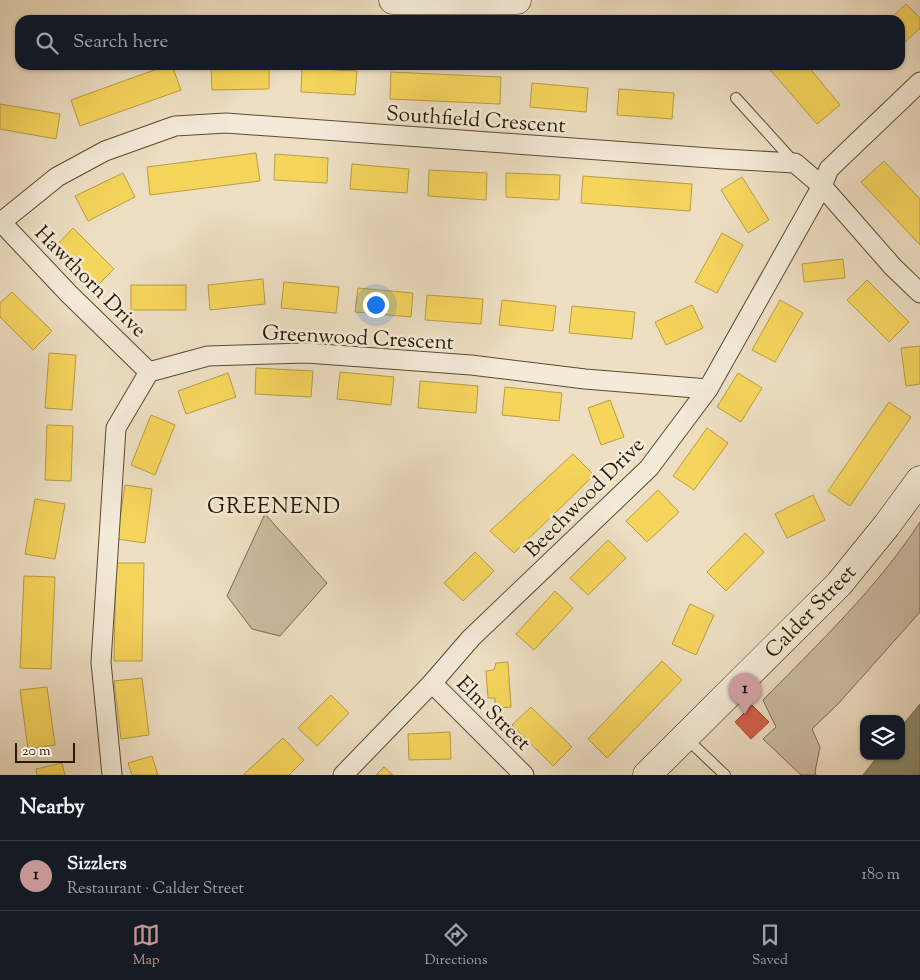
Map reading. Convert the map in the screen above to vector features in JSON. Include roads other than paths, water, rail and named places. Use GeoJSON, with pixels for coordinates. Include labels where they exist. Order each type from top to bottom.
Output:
{"type":"FeatureCollection","features":[{"type":"Feature","properties":{"kind":"main road"},"geometry":{"type":"LineString","coordinates":[[393,0],[517,0]]}},
{"type":"Feature","properties":{"kind":"main road","name":"Calder Street"},"geometry":{"type":"LineString","coordinates":[[647,775],[839,584],[887,525],[920,480]]}},
{"type":"Feature","properties":{"kind":"street","name":"Beechwood Drive"},"geometry":{"type":"LineString","coordinates":[[343,775],[432,683],[471,638],[650,468],[708,389],[822,186],[829,169],[920,82]]}},
{"type":"Feature","properties":{"kind":"street","name":"Southfield Crescent"},"geometry":{"type":"LineString","coordinates":[[1,222],[57,177],[105,151],[176,126],[226,123],[724,159],[795,162]]}},
{"type":"Feature","properties":{"kind":"street"},"geometry":{"type":"LineString","coordinates":[[795,162],[822,186],[893,267],[920,293]]}},
{"type":"Feature","properties":{"kind":"street","name":"Hawthorn Drive"},"geometry":{"type":"LineString","coordinates":[[1,222],[69,294],[149,372]]}},
{"type":"Feature","properties":{"kind":"street","name":"Greenwood Crescent"},"geometry":{"type":"LineString","coordinates":[[149,372],[208,356],[307,353],[471,365],[585,379],[708,389]]}},
{"type":"Feature","properties":{"kind":"street"},"geometry":{"type":"LineString","coordinates":[[112,775],[101,662],[116,428],[149,372]]}},
{"type":"Feature","properties":{"kind":"street","name":"Elm Street"},"geometry":{"type":"LineString","coordinates":[[432,683],[524,775]]}},
{"type":"Feature","properties":{"kind":"lane"},"geometry":{"type":"LineString","coordinates":[[736,98],[795,162]]}},
{"type":"Feature","properties":{"kind":"lane"},"geometry":{"type":"LineString","coordinates":[[686,738],[725,775]]}},
{"type":"Feature","properties":{"kind":"place","name":"Sizzlers"},"geometry":{"type":"Point","coordinates":[745,714]}},
{"type":"Feature","properties":{"kind":"district","name":"GREENEND"},"geometry":{"type":"Point","coordinates":[274,505]}}]}
